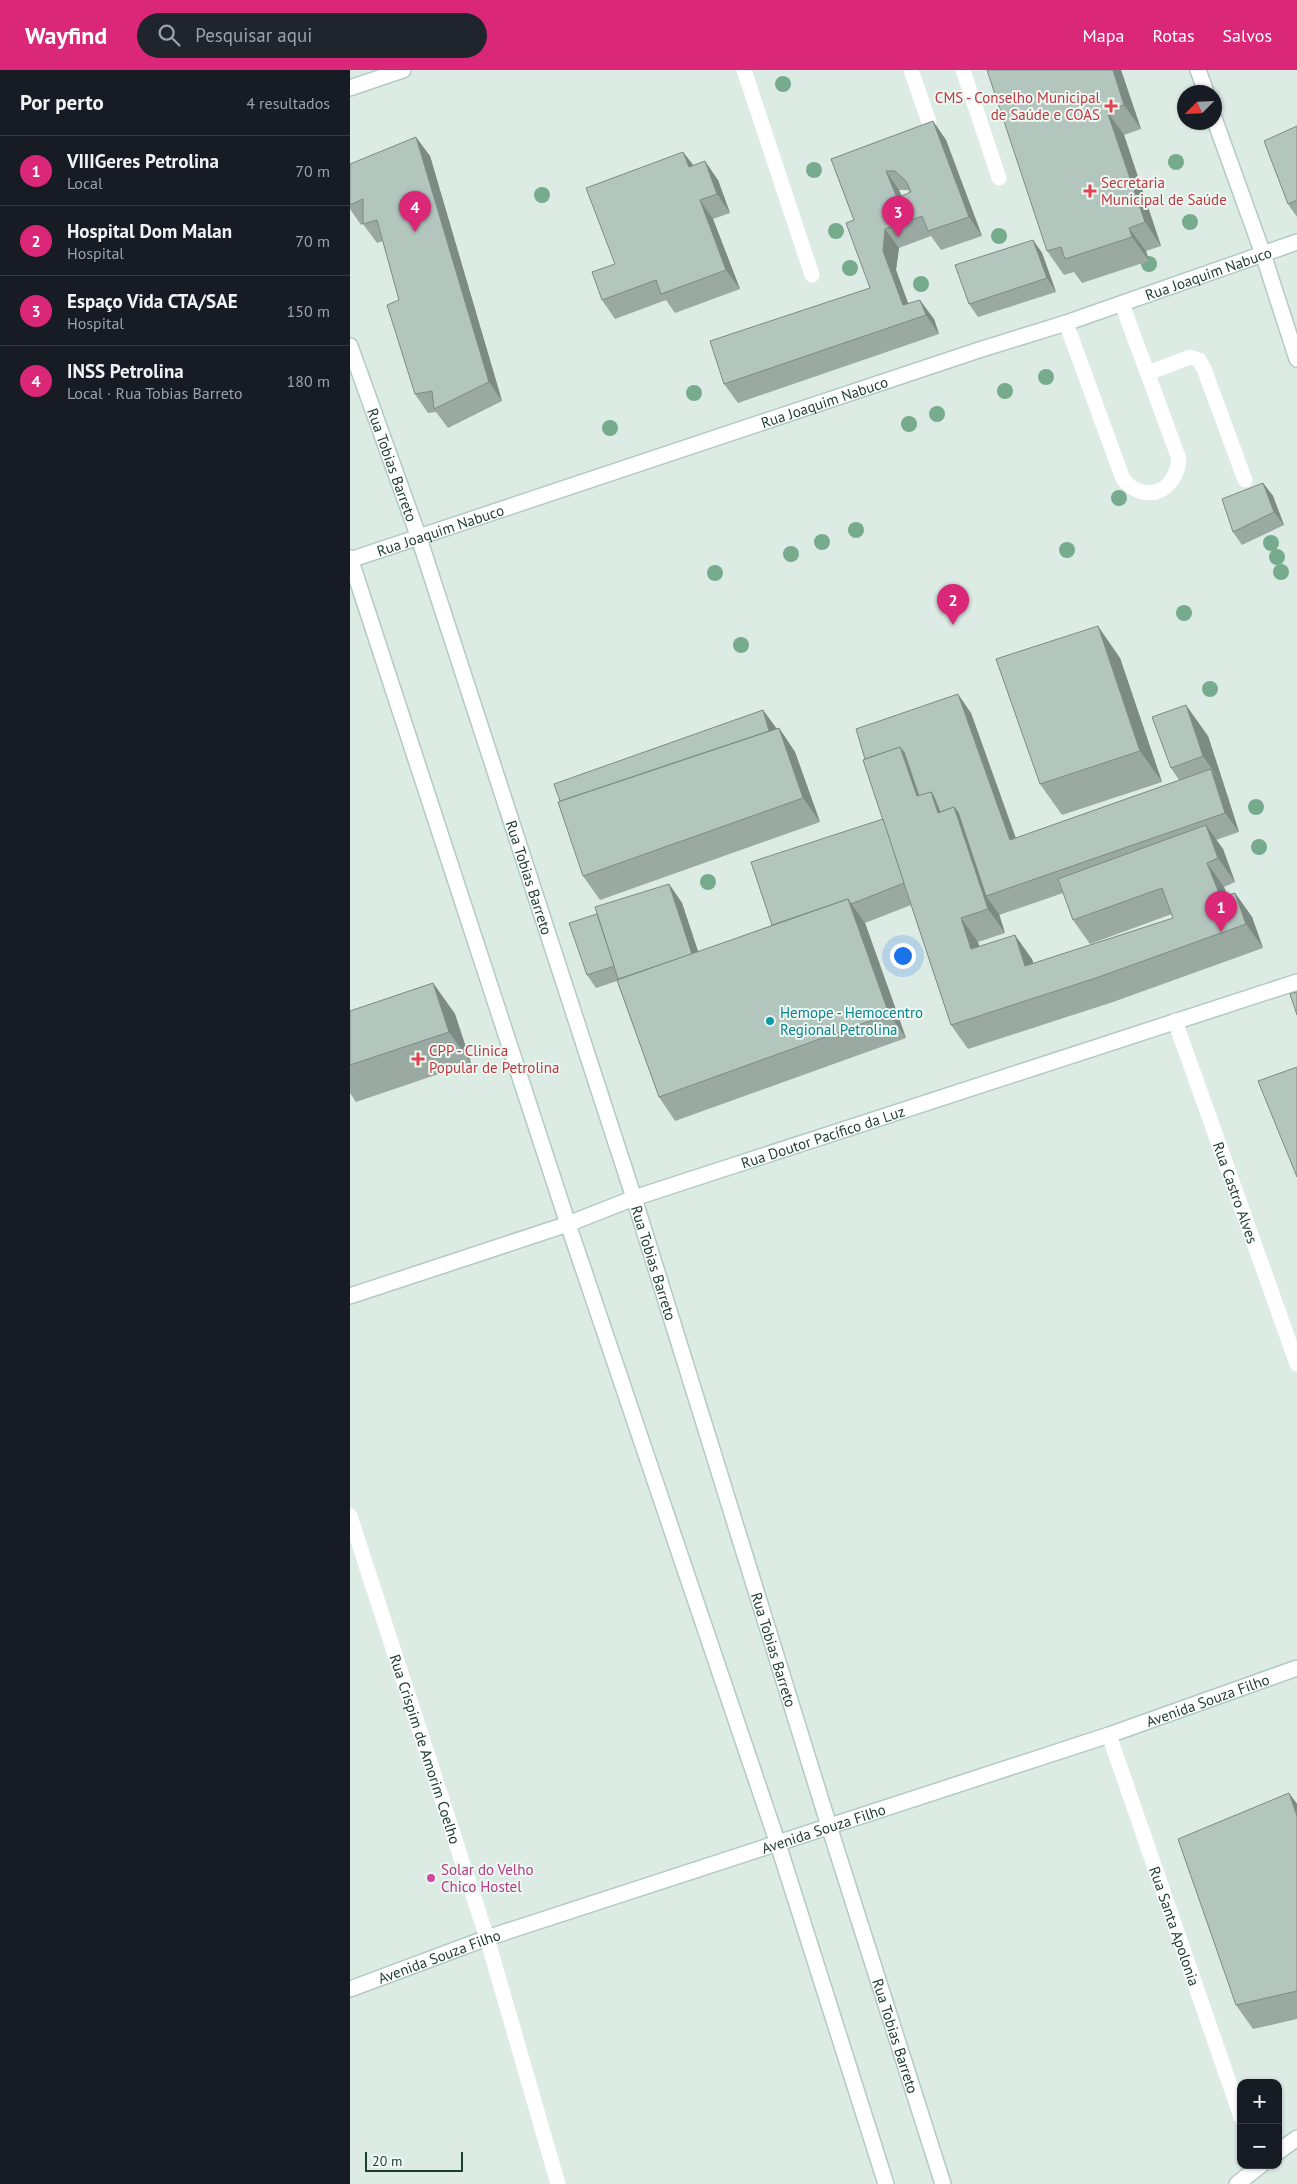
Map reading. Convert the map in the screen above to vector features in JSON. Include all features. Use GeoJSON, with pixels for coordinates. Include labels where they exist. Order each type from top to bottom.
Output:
{"type":"FeatureCollection","features":[{"type":"Feature","properties":{"kind":"street"},"geometry":{"type":"LineString","coordinates":[[350,88],[403,70]]}},
{"type":"Feature","properties":{"kind":"street"},"geometry":{"type":"LineString","coordinates":[[744,70],[812,275]]}},
{"type":"Feature","properties":{"kind":"street"},"geometry":{"type":"LineString","coordinates":[[911,70],[929,122]]}},
{"type":"Feature","properties":{"kind":"street"},"geometry":{"type":"LineString","coordinates":[[963,70],[999,178]]}},
{"type":"Feature","properties":{"kind":"street"},"geometry":{"type":"LineString","coordinates":[[1198,70],[1203,85]]}},
{"type":"Feature","properties":{"kind":"street"},"geometry":{"type":"LineString","coordinates":[[1218,130],[1263,254],[1297,359]]}},
{"type":"Feature","properties":{"kind":"street","name":"Rua Joaquim Nabuco"},"geometry":{"type":"LineString","coordinates":[[350,559],[419,538],[979,350],[1066,323],[1297,242]]}},
{"type":"Feature","properties":{"kind":"street"},"geometry":{"type":"LineString","coordinates":[[1066,323],[1123,478],[1138,491],[1149,493],[1168,486],[1174,479],[1179,460],[1122,304]]}},
{"type":"Feature","properties":{"kind":"street","name":"Rua Tobias Barreto"},"geometry":{"type":"LineString","coordinates":[[350,346],[419,538],[634,1198],[829,1826],[944,2184]]}},
{"type":"Feature","properties":{"kind":"street"},"geometry":{"type":"LineString","coordinates":[[1148,373],[1190,357],[1199,360],[1245,480]]}},
{"type":"Feature","properties":{"kind":"street"},"geometry":{"type":"LineString","coordinates":[[350,559],[568,1224],[778,1844],[886,2184]]}},
{"type":"Feature","properties":{"kind":"street","name":"Rua Doutor Pacífico da Luz"},"geometry":{"type":"LineString","coordinates":[[350,1296],[568,1224],[634,1198],[1297,982]]}},
{"type":"Feature","properties":{"kind":"street","name":"Rua Castro Alves"},"geometry":{"type":"LineString","coordinates":[[1175,1021],[1297,1364]]}},
{"type":"Feature","properties":{"kind":"street","name":"Rua Crispim de Amorim Coelho"},"geometry":{"type":"LineString","coordinates":[[350,1516],[487,1938],[558,2184]]}},
{"type":"Feature","properties":{"kind":"street","name":"Avenida Souza Filho"},"geometry":{"type":"LineString","coordinates":[[350,1989],[487,1938],[1109,1735],[1297,1668]]}},
{"type":"Feature","properties":{"kind":"street","name":"Rua Santa Apolonia"},"geometry":{"type":"LineString","coordinates":[[1109,1735],[1237,2105]]}},
{"type":"Feature","properties":{"kind":"street"},"geometry":{"type":"LineString","coordinates":[[1282,2149],[1297,2138]]}},
{"type":"Feature","properties":{"kind":"street"},"geometry":{"type":"LineString","coordinates":[[1237,2184],[1255,2169]]}},
{"type":"Feature","properties":{"kind":"building","name":"Secretaria Municipal de Saúde"},"geometry":{"type":"Polygon","coordinates":[[[987,70],[1113,70],[1124,105],[1107,111],[1145,222],[1129,228],[1132,237],[1065,259],[1061,247],[1047,251],[987,70]]]}},
{"type":"Feature","properties":{"kind":"building"},"geometry":{"type":"Polygon","coordinates":[[[933,121],[969,217],[928,231],[922,216],[885,229],[883,251],[903,305],[920,300],[926,315],[724,384],[710,341],[870,288],[846,223],[854,220],[831,159],[933,121]],[[886,171],[897,198],[911,192],[906,181],[895,171],[886,171]]]}},
{"type":"Feature","properties":{"kind":"building"},"geometry":{"type":"Polygon","coordinates":[[[1297,126],[1297,200],[1288,204],[1264,141],[1297,126]]]}},
{"type":"Feature","properties":{"kind":"building"},"geometry":{"type":"Polygon","coordinates":[[[416,137],[489,382],[434,409],[432,391],[415,394],[387,305],[399,300],[377,220],[363,224],[363,199],[350,205],[350,164],[416,137]]]}},
{"type":"Feature","properties":{"kind":"building"},"geometry":{"type":"Polygon","coordinates":[[[683,152],[689,167],[705,161],[717,194],[700,200],[726,270],[661,294],[656,280],[602,300],[592,272],[615,264],[586,188],[683,152]]]}},
{"type":"Feature","properties":{"kind":"building"},"geometry":{"type":"Polygon","coordinates":[[[1033,240],[1047,278],[969,304],[955,265],[1033,240]]]}},
{"type":"Feature","properties":{"kind":"building"},"geometry":{"type":"Polygon","coordinates":[[[1263,483],[1274,512],[1233,532],[1222,499],[1263,483]]]}},
{"type":"Feature","properties":{"kind":"building"},"geometry":{"type":"Polygon","coordinates":[[[1098,626],[1140,751],[1040,784],[996,659],[1098,626]]]}},
{"type":"Feature","properties":{"kind":"building"},"geometry":{"type":"Polygon","coordinates":[[[958,694],[1010,840],[1211,769],[1225,813],[986,896],[958,812],[954,807],[940,812],[931,792],[919,796],[904,752],[900,747],[865,759],[856,729],[958,694]]]}},
{"type":"Feature","properties":{"kind":"building"},"geometry":{"type":"Polygon","coordinates":[[[1186,705],[1203,756],[1171,768],[1152,717],[1186,705]]]}},
{"type":"Feature","properties":{"kind":"building"},"geometry":{"type":"Polygon","coordinates":[[[763,710],[769,731],[560,801],[554,784],[763,710]]]}},
{"type":"Feature","properties":{"kind":"building"},"geometry":{"type":"Polygon","coordinates":[[[779,728],[803,798],[583,876],[558,802],[779,728]]]}},
{"type":"Feature","properties":{"kind":"building"},"geometry":{"type":"Polygon","coordinates":[[[900,747],[917,796],[931,792],[938,813],[954,807],[988,909],[961,918],[971,949],[1015,935],[1025,966],[1173,918],[1162,888],[1073,920],[1058,879],[1206,825],[1218,858],[1207,863],[1221,898],[1235,893],[1246,924],[1096,978],[951,1025],[863,760],[900,747]]]}},
{"type":"Feature","properties":{"kind":"building"},"geometry":{"type":"Polygon","coordinates":[[[883,819],[904,883],[851,904],[848,899],[772,925],[751,862],[883,819]]]}},
{"type":"Feature","properties":{"kind":"building"},"geometry":{"type":"Polygon","coordinates":[[[669,884],[692,954],[618,979],[595,907],[669,884]]]}},
{"type":"Feature","properties":{"kind":"building","name":"Hemope - Hemocentro Regional Petrolina"},"geometry":{"type":"Polygon","coordinates":[[[848,899],[889,1014],[659,1097],[617,980],[848,899]]]}},
{"type":"Feature","properties":{"kind":"building"},"geometry":{"type":"Polygon","coordinates":[[[597,914],[614,966],[587,975],[569,923],[597,914]]]}},
{"type":"Feature","properties":{"kind":"building"},"geometry":{"type":"Polygon","coordinates":[[[433,983],[449,1032],[350,1065],[350,1011],[433,983]]]}},
{"type":"Feature","properties":{"kind":"building"},"geometry":{"type":"Polygon","coordinates":[[[1297,992],[1297,1015],[1290,994],[1297,992]]]}},
{"type":"Feature","properties":{"kind":"building"},"geometry":{"type":"Polygon","coordinates":[[[1297,1067],[1297,1177],[1258,1081],[1297,1067]]]}},
{"type":"Feature","properties":{"kind":"building"},"geometry":{"type":"Polygon","coordinates":[[[1289,1793],[1297,1816],[1297,1991],[1236,2005],[1178,1839],[1289,1793]]]}},
{"type":"Feature","properties":{"kind":"place","name":"CMS - Conselho Municipal de Saúde e COAS"},"geometry":{"type":"Point","coordinates":[1111,106]}},
{"type":"Feature","properties":{"kind":"place","name":"Secretaria Municipal de Saúde"},"geometry":{"type":"Point","coordinates":[1090,191]}},
{"type":"Feature","properties":{"kind":"place","name":"INSS Petrolina"},"geometry":{"type":"Point","coordinates":[415,232]}},
{"type":"Feature","properties":{"kind":"place","name":"Espaço Vida CTA/SAE"},"geometry":{"type":"Point","coordinates":[898,237]}},
{"type":"Feature","properties":{"kind":"place","name":"Hospital Dom Malan"},"geometry":{"type":"Point","coordinates":[953,625]}},
{"type":"Feature","properties":{"kind":"place","name":"VIIIGeres Petrolina"},"geometry":{"type":"Point","coordinates":[1221,932]}},
{"type":"Feature","properties":{"kind":"place","name":"Hemope - Hemocentro Regional Petrolina"},"geometry":{"type":"Point","coordinates":[770,1021]}},
{"type":"Feature","properties":{"kind":"place","name":"CPP - Clinica Popular de Petrolina"},"geometry":{"type":"Point","coordinates":[418,1059]}},
{"type":"Feature","properties":{"kind":"place","name":"Solar do Velho Chico Hostel"},"geometry":{"type":"Point","coordinates":[431,1878]}}]}
